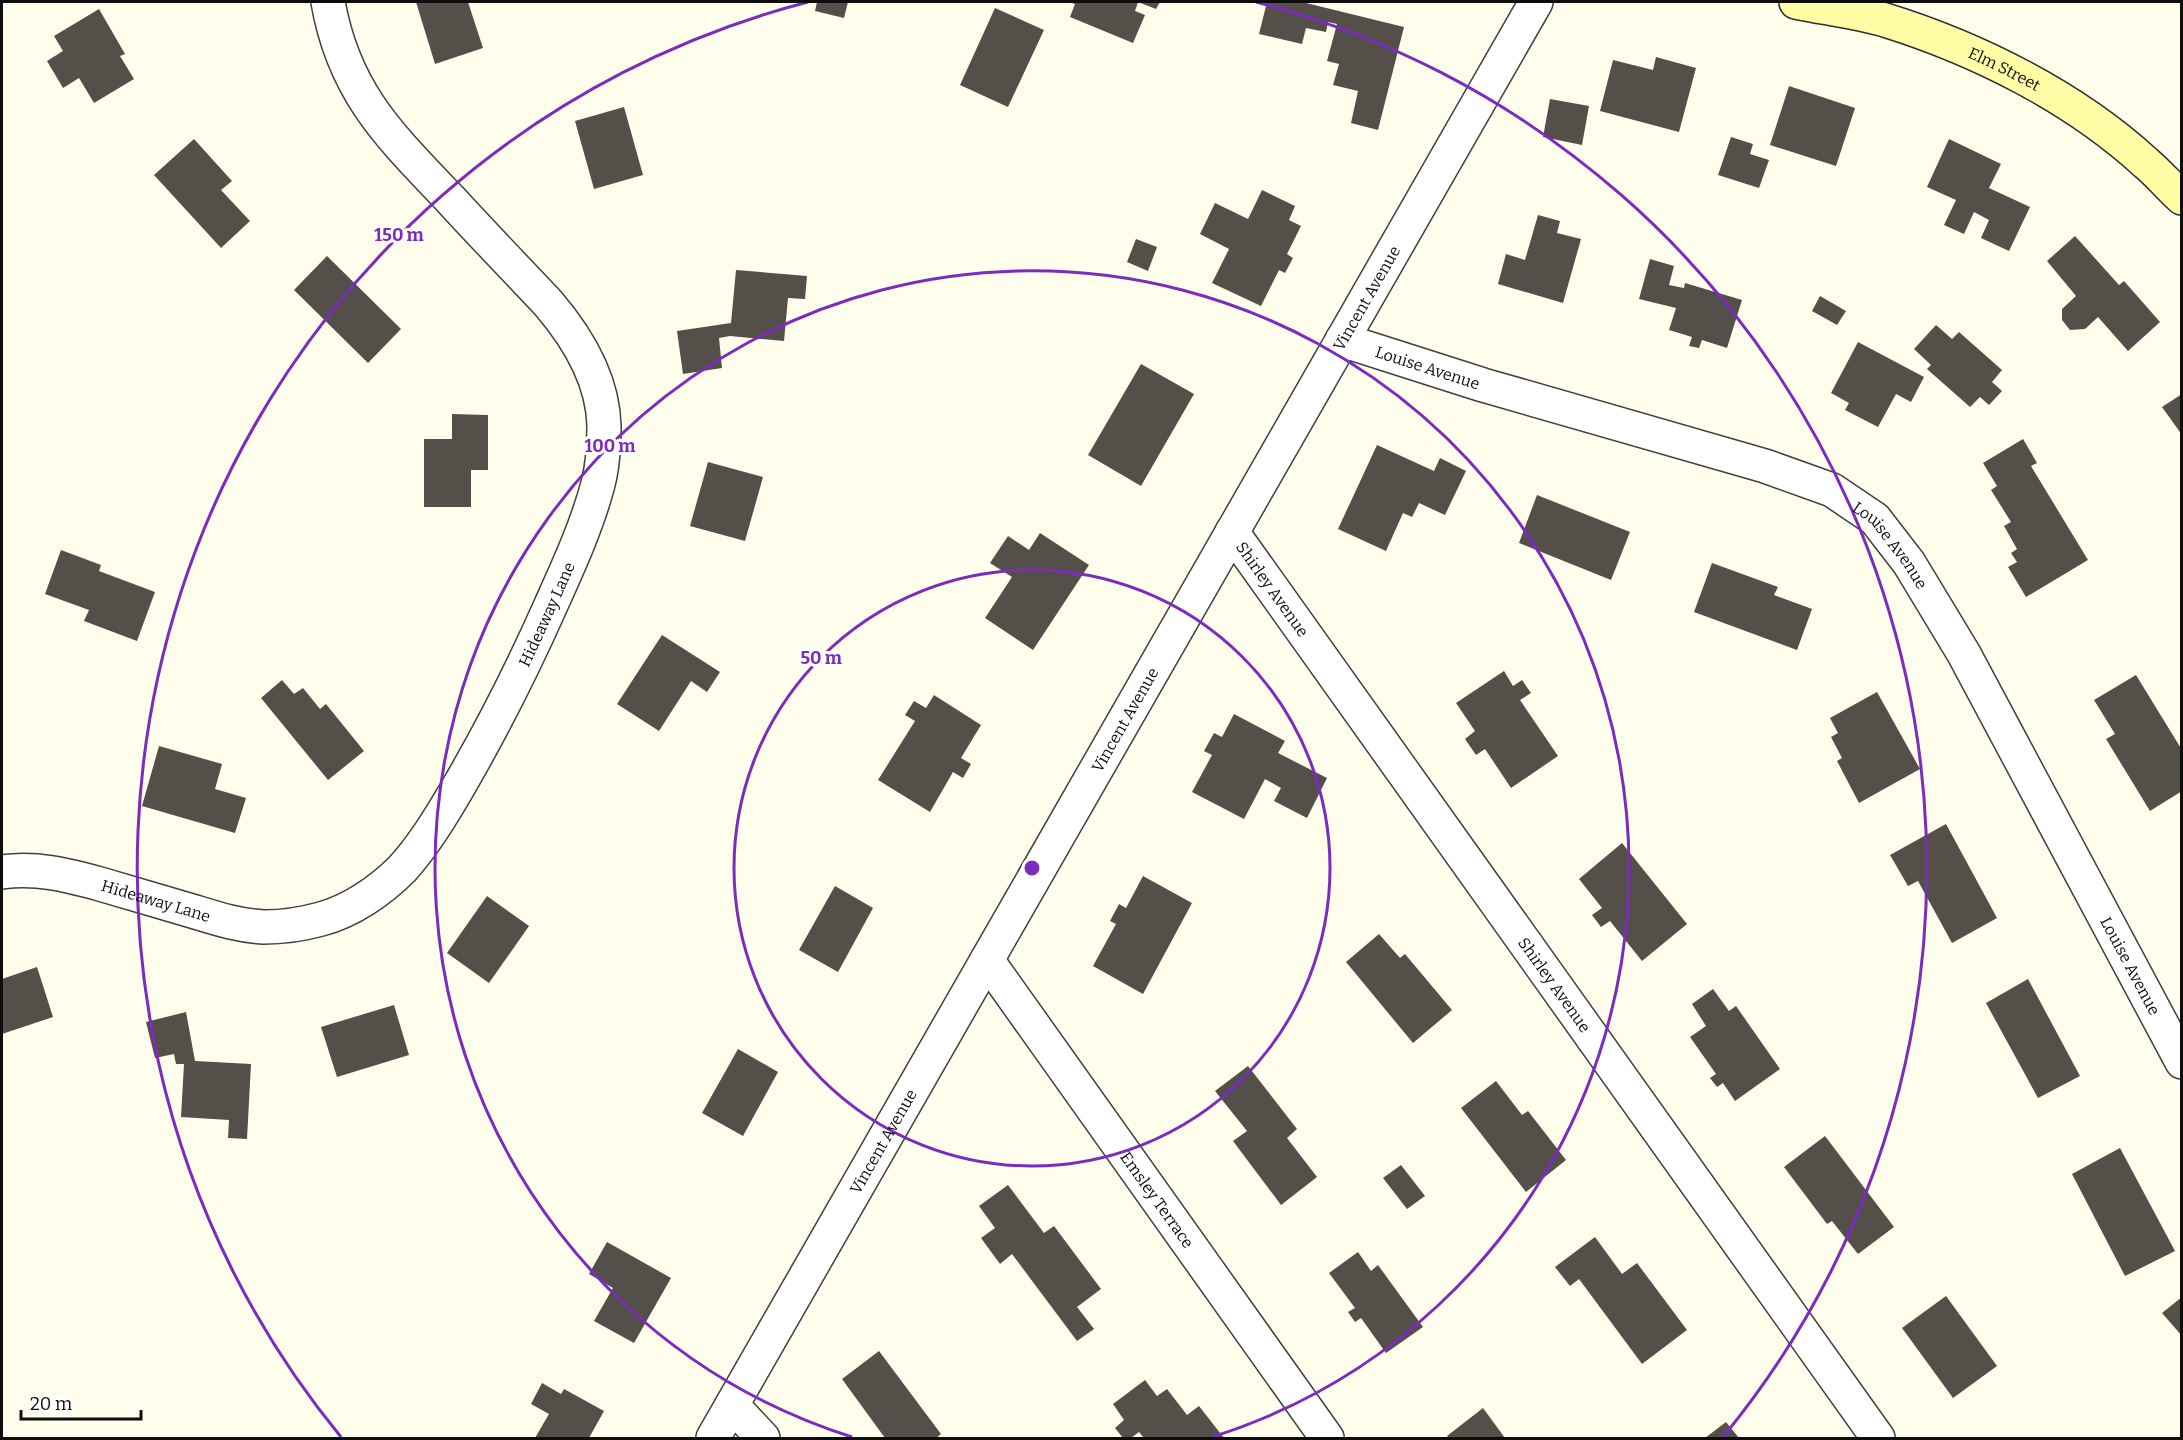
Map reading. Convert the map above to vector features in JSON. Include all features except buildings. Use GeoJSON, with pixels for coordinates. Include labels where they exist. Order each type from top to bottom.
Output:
{"type":"FeatureCollection","features":[{"type":"Feature","properties":{"kind":"street","name":"Hideaway Lane"},"geometry":{"type":"LineString","coordinates":[[2,872],[45,870],[233,923],[263,927],[295,925],[325,918],[353,906],[379,889],[402,868],[438,821],[483,746],[524,666],[589,514],[599,482],[604,424],[601,396],[580,347],[548,303],[400,147],[375,117],[351,74],[340,47],[328,2]]}},
{"type":"Feature","properties":{"kind":"street","name":"Vincent Avenue"},"geometry":{"type":"LineString","coordinates":[[713,1438],[1536,2]]}},
{"type":"Feature","properties":{"kind":"street","name":"Elm Street"},"geometry":{"type":"LineString","coordinates":[[1796,2],[1883,20],[2016,72],[2089,118],[2145,162],[2181,198]]}},
{"type":"Feature","properties":{"kind":"street","name":"Louise Avenue"},"geometry":{"type":"LineString","coordinates":[[1342,340],[1483,385],[1765,466],[1832,490],[1875,519],[1909,563],[1964,654],[2181,1062]]}},
{"type":"Feature","properties":{"kind":"street","name":"Shirley Avenue"},"geometry":{"type":"LineString","coordinates":[[1232,532],[1878,1438]]}},
{"type":"Feature","properties":{"kind":"street","name":"Emsley Terrace"},"geometry":{"type":"LineString","coordinates":[[987,960],[1327,1438]]}},
{"type":"Feature","properties":{"kind":"street"},"geometry":{"type":"LineString","coordinates":[[732,1404],[763,1438]]}}]}
